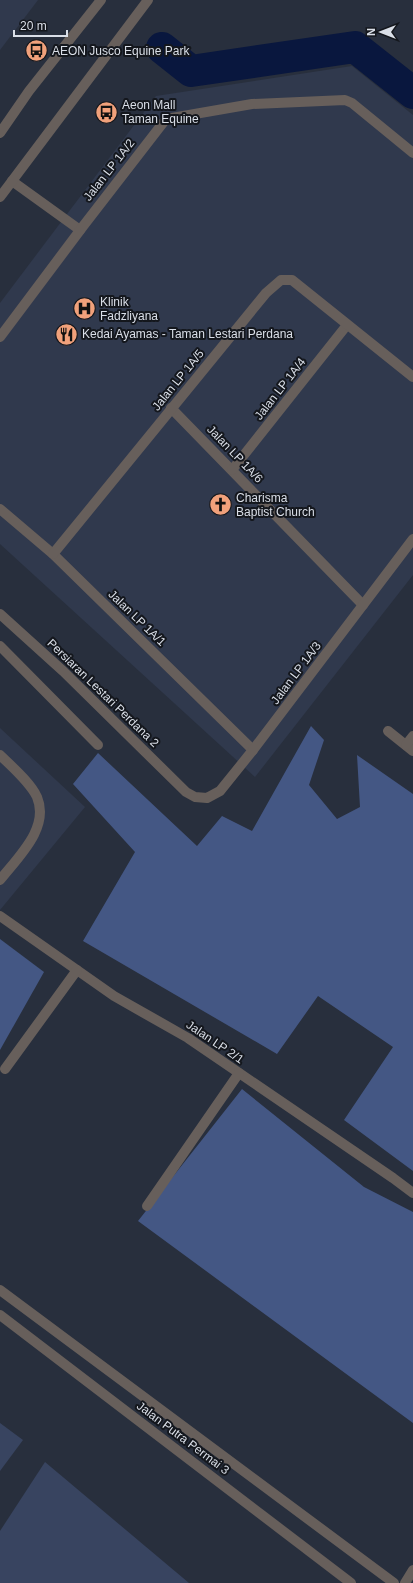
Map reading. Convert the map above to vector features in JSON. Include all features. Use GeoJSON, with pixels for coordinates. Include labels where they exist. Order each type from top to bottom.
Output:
{"type":"FeatureCollection","features":[{"type":"Feature","properties":{"kind":"street"},"geometry":{"type":"LineString","coordinates":[[0,133],[33,85],[101,0]]}},
{"type":"Feature","properties":{"kind":"street"},"geometry":{"type":"LineString","coordinates":[[0,198],[148,0]]}},
{"type":"Feature","properties":{"kind":"street","name":"Jalan LP 1A/2"},"geometry":{"type":"LineString","coordinates":[[0,337],[163,122],[170,118],[252,104],[349,101],[413,153]]}},
{"type":"Feature","properties":{"kind":"street"},"geometry":{"type":"LineString","coordinates":[[12,181],[80,230]]}},
{"type":"Feature","properties":{"kind":"street","name":"Jalan LP 1A/5"},"geometry":{"type":"LineString","coordinates":[[53,554],[266,292],[281,280],[292,280],[413,377]]}},
{"type":"Feature","properties":{"kind":"street","name":"Jalan LP 1A/4"},"geometry":{"type":"LineString","coordinates":[[232,470],[348,325]]}},
{"type":"Feature","properties":{"kind":"street","name":"Jalan LP 1A/6"},"geometry":{"type":"LineString","coordinates":[[172,408],[363,605]]}},
{"type":"Feature","properties":{"kind":"street","name":"Jalan LP 1A/1"},"geometry":{"type":"LineString","coordinates":[[0,508],[53,554],[254,750]]}},
{"type":"Feature","properties":{"kind":"street","name":"Jalan LP 1A/3"},"geometry":{"type":"LineString","coordinates":[[186,792],[195,797],[207,798],[220,791],[254,750],[413,539]]}},
{"type":"Feature","properties":{"kind":"street","name":"Persiaran Lestari Perdana 2"},"geometry":{"type":"LineString","coordinates":[[0,614],[63,670],[186,792]]}},
{"type":"Feature","properties":{"kind":"street"},"geometry":{"type":"LineString","coordinates":[[0,646],[98,745]]}},
{"type":"Feature","properties":{"kind":"street"},"geometry":{"type":"LineString","coordinates":[[388,732],[410,748],[413,736]]}},
{"type":"Feature","properties":{"kind":"street"},"geometry":{"type":"LineString","coordinates":[[0,755],[30,787],[37,797],[39,809],[39,822],[35,836],[0,880]]}},
{"type":"Feature","properties":{"kind":"street","name":"Jalan LP 2/1"},"geometry":{"type":"LineString","coordinates":[[0,916],[114,996],[188,1038],[413,1193]]}},
{"type":"Feature","properties":{"kind":"street"},"geometry":{"type":"LineString","coordinates":[[5,1069],[77,970]]}},
{"type":"Feature","properties":{"kind":"street"},"geometry":{"type":"LineString","coordinates":[[147,1206],[239,1073]]}},
{"type":"Feature","properties":{"kind":"street"},"geometry":{"type":"LineString","coordinates":[[0,1290],[394,1583]]}},
{"type":"Feature","properties":{"kind":"street","name":"Jalan Putra Permai 3"},"geometry":{"type":"LineString","coordinates":[[0,1315],[351,1583]]}},
{"type":"Feature","properties":{"kind":"street"},"geometry":{"type":"LineString","coordinates":[[405,1583],[413,1570]]}},
{"type":"Feature","properties":{"kind":"shaded area"},"geometry":{"type":"Polygon","coordinates":[[[0,0],[38,0],[0,50],[0,0]]]}},
{"type":"Feature","properties":{"kind":"shaded area"},"geometry":{"type":"Polygon","coordinates":[[[352,66],[413,115],[413,575],[255,777],[0,544],[0,303],[156,96],[352,66]]]}},
{"type":"Feature","properties":{"kind":"shaded area"},"geometry":{"type":"Polygon","coordinates":[[[311,726],[324,740],[309,785],[337,819],[360,807],[357,755],[413,794],[413,1171],[344,1120],[393,1047],[318,996],[277,1054],[83,941],[135,852],[73,784],[98,753],[197,846],[222,816],[252,831],[311,726]]]}},
{"type":"Feature","properties":{"kind":"shaded area"},"geometry":{"type":"Polygon","coordinates":[[[0,728],[85,807],[0,910],[0,728]]]}},
{"type":"Feature","properties":{"kind":"shaded area"},"geometry":{"type":"Polygon","coordinates":[[[0,939],[44,972],[0,1050],[0,939]]]}},
{"type":"Feature","properties":{"kind":"shaded area"},"geometry":{"type":"Polygon","coordinates":[[[242,1089],[364,1187],[413,1212],[413,1423],[138,1221],[242,1089]]]}},
{"type":"Feature","properties":{"kind":"shaded area"},"geometry":{"type":"Polygon","coordinates":[[[0,1423],[23,1440],[0,1471],[0,1423]]]}},
{"type":"Feature","properties":{"kind":"shaded area"},"geometry":{"type":"Polygon","coordinates":[[[45,1462],[189,1583],[0,1583],[0,1531],[45,1462]]]}},
{"type":"Feature","properties":{"kind":"waterway"},"geometry":{"type":"LineString","coordinates":[[162,48],[191,71],[355,47],[413,93]]}},
{"type":"Feature","properties":{"kind":"place","name":"AEON Jusco Equine Park"},"geometry":{"type":"Point","coordinates":[36,51]}},
{"type":"Feature","properties":{"kind":"place","name":"Aeon Mall Taman Equine"},"geometry":{"type":"Point","coordinates":[106,112]}},
{"type":"Feature","properties":{"kind":"place","name":"Klinik Fadzliyana"},"geometry":{"type":"Point","coordinates":[85,309]}},
{"type":"Feature","properties":{"kind":"place","name":"Kedai Ayamas - Taman Lestari Perdana"},"geometry":{"type":"Point","coordinates":[66,334]}},
{"type":"Feature","properties":{"kind":"place","name":"Charisma Baptist Church"},"geometry":{"type":"Point","coordinates":[221,505]}}]}
